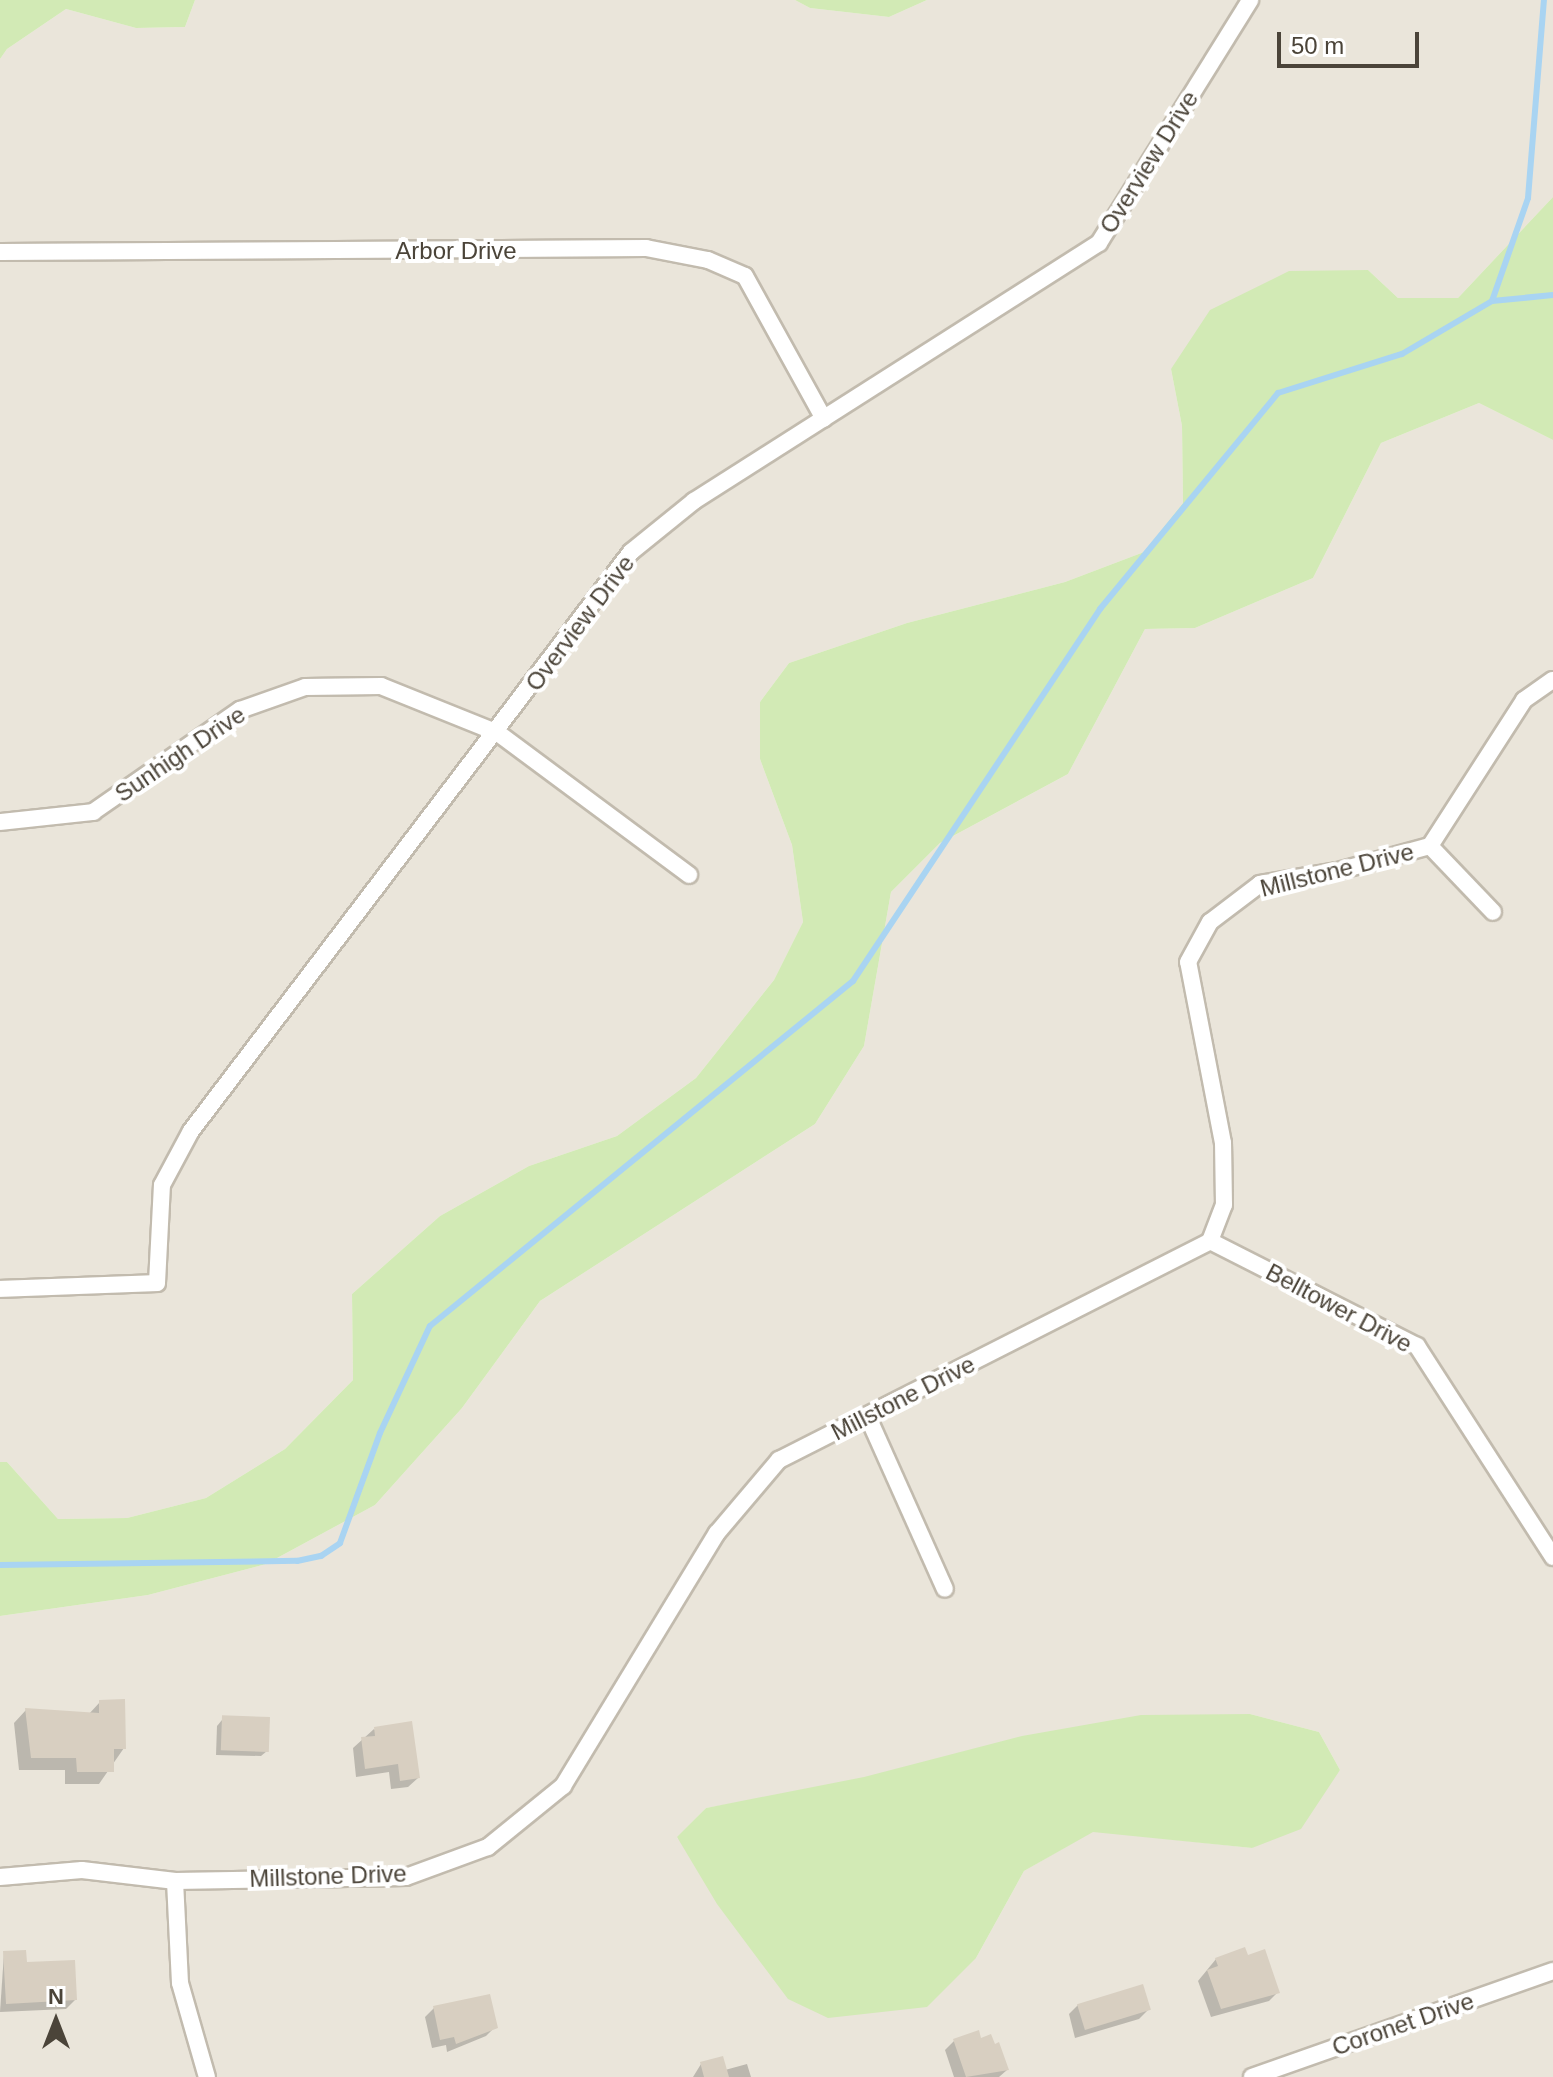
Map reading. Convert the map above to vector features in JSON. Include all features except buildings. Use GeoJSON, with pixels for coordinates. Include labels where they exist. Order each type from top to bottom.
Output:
{"type":"FeatureCollection","features":[{"type":"Feature","properties":{"kind":"street","name":"Overview Drive"},"geometry":{"type":"LineString","coordinates":[[0,1289],[117,1288],[157,1283],[162,1185],[191,1131],[498,733],[631,552],[694,501],[1099,243],[1250,0]]}},
{"type":"Feature","properties":{"kind":"street","name":"Arbor Drive"},"geometry":{"type":"LineString","coordinates":[[0,252],[646,248],[708,260],[745,276],[824,419]]}},
{"type":"Feature","properties":{"kind":"street","name":"Millstone Drive"},"geometry":{"type":"LineString","coordinates":[[0,1877],[82,1870],[175,1881],[406,1877],[488,1847],[563,1786],[717,1533],[779,1460],[1210,1241],[1224,1205],[1223,1143],[1188,962],[1210,922],[1260,884],[1338,871],[1430,846],[1524,700],[1553,680]]}},
{"type":"Feature","properties":{"kind":"street","name":"Sunhigh Drive"},"geometry":{"type":"LineString","coordinates":[[0,822],[93,812],[240,710],[305,687],[381,686],[498,733],[689,875]]}},
{"type":"Feature","properties":{"kind":"street"},"geometry":{"type":"LineString","coordinates":[[1430,846],[1493,912]]}},
{"type":"Feature","properties":{"kind":"street","name":"Belltower Drive"},"geometry":{"type":"LineString","coordinates":[[1210,1241],[1417,1346],[1553,1557]]}},
{"type":"Feature","properties":{"kind":"street"},"geometry":{"type":"LineString","coordinates":[[868,1417],[945,1589]]}},
{"type":"Feature","properties":{"kind":"street"},"geometry":{"type":"LineString","coordinates":[[175,1881],[180,1983],[207,2077]]}},
{"type":"Feature","properties":{"kind":"street","name":"Coronet Drive"},"geometry":{"type":"LineString","coordinates":[[1252,2077],[1553,1971]]}},
{"type":"Feature","properties":{"kind":"shaded area"},"geometry":{"type":"Polygon","coordinates":[[[195,0],[795,0],[810,8],[889,17],[927,0],[1553,0],[1553,197],[1458,298],[1398,298],[1368,270],[1171,369],[1182,426],[1183,503],[1144,552],[1065,582],[907,623],[789,663],[760,702],[760,759],[792,845],[803,922],[774,980],[696,1078],[617,1136],[529,1166],[440,1216],[352,1294],[353,1380],[285,1449],[206,1498],[127,1518],[58,1519],[7,1462],[0,1462],[0,59],[7,49],[66,9],[136,28],[185,27],[195,0]]]}},
{"type":"Feature","properties":{"kind":"shaded area"},"geometry":{"type":"Polygon","coordinates":[[[1479,403],[1553,440],[1553,2077],[0,2077],[0,1616],[148,1595],[266,1564],[375,1505],[462,1408],[540,1301],[815,1124],[864,1046],[891,892],[940,843],[1068,774],[1145,629],[1195,628],[1313,578],[1381,443],[1479,403]],[[1250,1714],[706,1808],[677,1838],[976,1958],[1024,1871],[1093,1831],[1252,1848],[1340,1770],[1319,1732],[1250,1714]]]}},
{"type":"Feature","properties":{"kind":"green space"},"geometry":{"type":"Polygon","coordinates":[[[0,0],[195,0],[185,27],[136,28],[66,9],[7,49],[0,59],[0,0]]]}},
{"type":"Feature","properties":{"kind":"green space"},"geometry":{"type":"Polygon","coordinates":[[[795,0],[927,0],[889,17],[810,8],[795,0]]]}},
{"type":"Feature","properties":{"kind":"green space"},"geometry":{"type":"Polygon","coordinates":[[[1553,197],[1553,440],[1479,403],[1381,443],[1313,578],[1195,628],[1145,629],[1068,774],[940,843],[891,892],[864,1046],[815,1124],[540,1301],[462,1408],[375,1505],[266,1564],[148,1595],[0,1616],[0,1462],[7,1462],[58,1519],[127,1518],[206,1498],[285,1449],[353,1380],[352,1294],[440,1216],[529,1166],[617,1136],[696,1078],[774,980],[803,922],[792,845],[760,759],[760,702],[789,663],[907,623],[1065,582],[1144,552],[1183,503],[1182,426],[1171,369],[1210,310],[1289,271],[1368,270],[1398,298],[1458,298],[1553,197]]]}},
{"type":"Feature","properties":{"kind":"green space"},"geometry":{"type":"Polygon","coordinates":[[[1250,1714],[1319,1732],[1340,1770],[1301,1829],[1252,1848],[1093,1832],[1024,1871],[976,1958],[927,2007],[828,2018],[788,1999],[717,1904],[677,1837],[706,1808],[864,1777],[1022,1736],[1141,1715],[1250,1714]]]}},
{"type":"Feature","properties":{"kind":"waterway"},"geometry":{"type":"LineString","coordinates":[[0,1565],[297,1561],[321,1556],[340,1543],[380,1433],[430,1326],[853,981],[1100,609],[1278,393],[1402,354],[1492,301],[1528,198],[1544,0]]}},
{"type":"Feature","properties":{"kind":"waterway"},"geometry":{"type":"LineString","coordinates":[[1492,301],[1553,295]]}}]}
